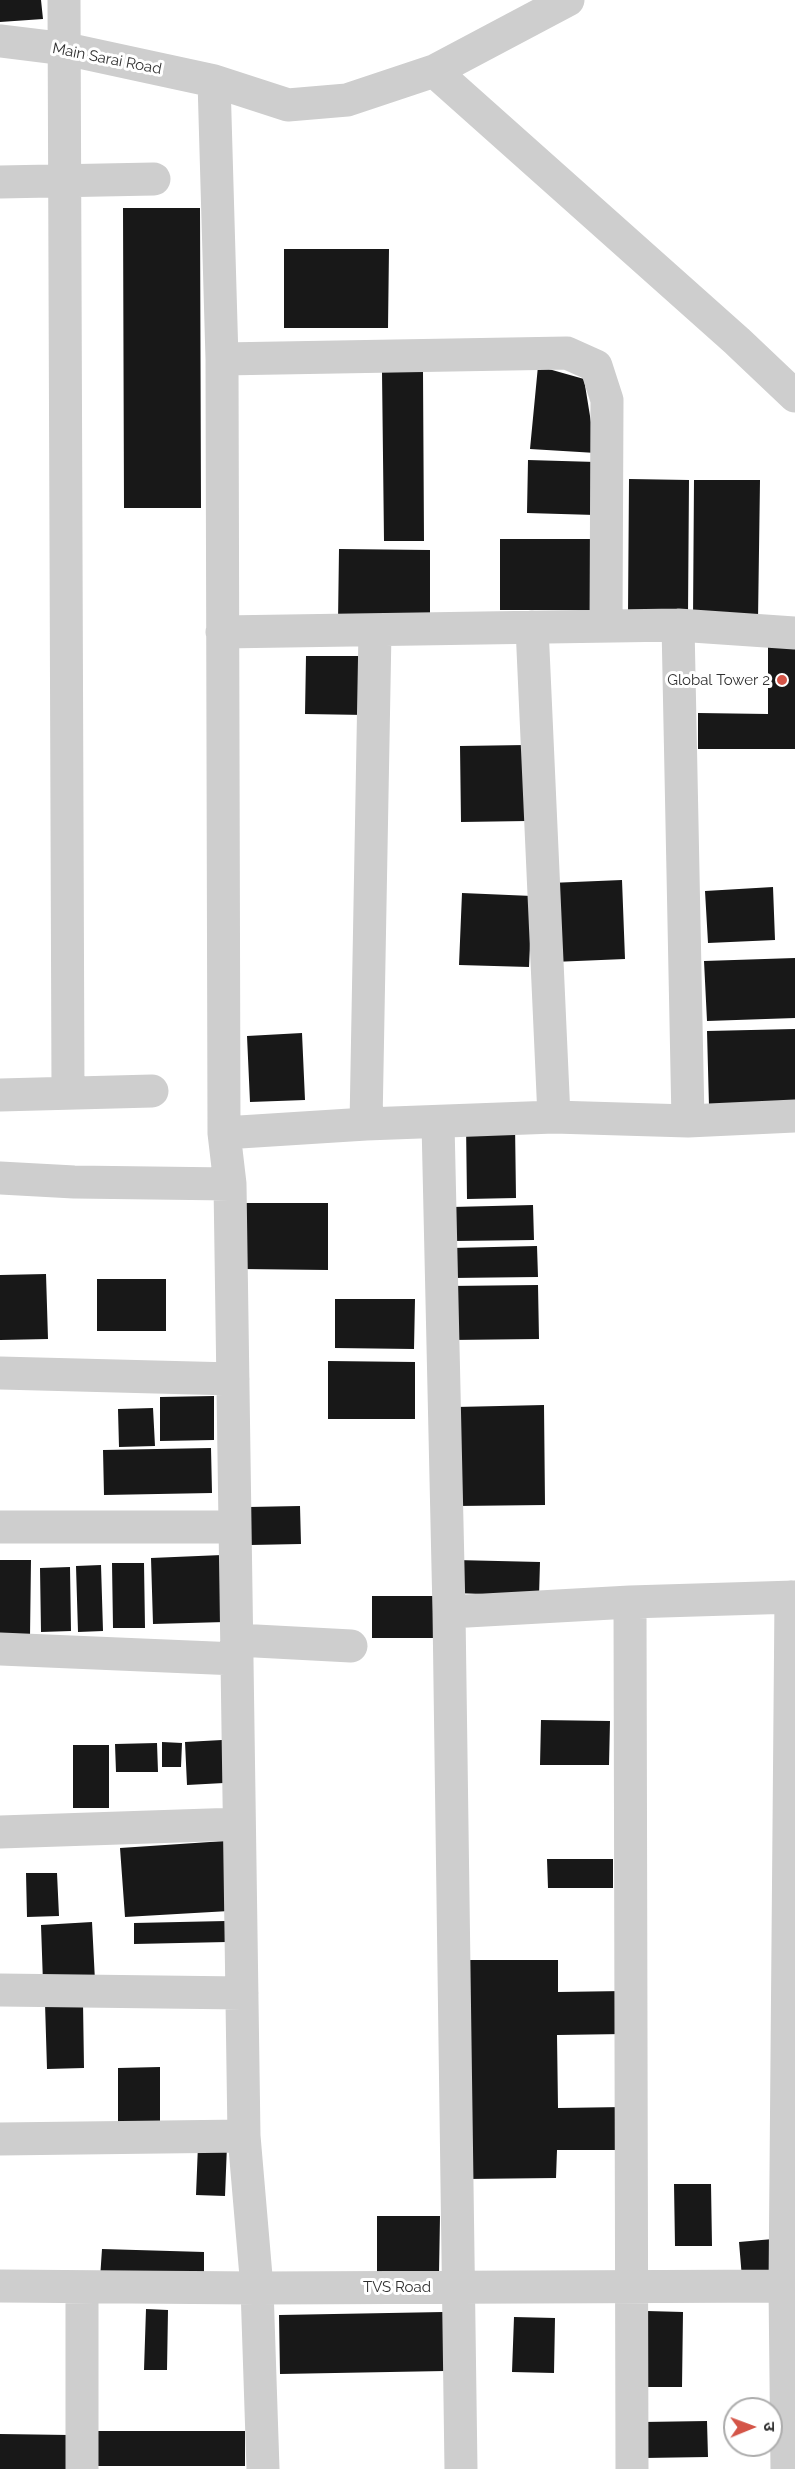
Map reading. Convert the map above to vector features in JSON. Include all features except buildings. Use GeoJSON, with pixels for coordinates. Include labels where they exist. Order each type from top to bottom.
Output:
{"type":"FeatureCollection","features":[{"type":"Feature","properties":{"kind":"street"},"geometry":{"type":"LineString","coordinates":[[64,0],[69,1092]]}},
{"type":"Feature","properties":{"kind":"street","name":"Main Sarai Road"},"geometry":{"type":"LineString","coordinates":[[0,41],[66,49],[214,81],[288,105],[347,99],[434,71],[568,0]]}},
{"type":"Feature","properties":{"kind":"street"},"geometry":{"type":"LineString","coordinates":[[434,71],[737,341],[795,396]]}},
{"type":"Feature","properties":{"kind":"street"},"geometry":{"type":"LineString","coordinates":[[214,81],[222,359],[224,1133],[230,1184],[244,2136],[257,2288],[263,2469]]}},
{"type":"Feature","properties":{"kind":"street"},"geometry":{"type":"LineString","coordinates":[[0,182],[154,179]]}},
{"type":"Feature","properties":{"kind":"street"},"geometry":{"type":"LineString","coordinates":[[222,359],[567,353],[596,366],[607,400],[606,626]]}},
{"type":"Feature","properties":{"kind":"street"},"geometry":{"type":"LineString","coordinates":[[222,632],[678,625],[795,633]]}},
{"type":"Feature","properties":{"kind":"street"},"geometry":{"type":"LineString","coordinates":[[678,625],[688,1121]]}},
{"type":"Feature","properties":{"kind":"street"},"geometry":{"type":"LineString","coordinates":[[532,627],[554,1117]]}},
{"type":"Feature","properties":{"kind":"street"},"geometry":{"type":"LineString","coordinates":[[366,1124],[375,631]]}},
{"type":"Feature","properties":{"kind":"street"},"geometry":{"type":"LineString","coordinates":[[0,1095],[152,1091]]}},
{"type":"Feature","properties":{"kind":"street"},"geometry":{"type":"LineString","coordinates":[[224,1133],[366,1124],[554,1117],[688,1121],[795,1116]]}},
{"type":"Feature","properties":{"kind":"street"},"geometry":{"type":"LineString","coordinates":[[438,1123],[449,1612],[461,2469]]}},
{"type":"Feature","properties":{"kind":"street"},"geometry":{"type":"LineString","coordinates":[[0,1178],[74,1182],[230,1184]]}},
{"type":"Feature","properties":{"kind":"street"},"geometry":{"type":"LineString","coordinates":[[0,1373],[233,1379]]}},
{"type":"Feature","properties":{"kind":"street"},"geometry":{"type":"LineString","coordinates":[[0,1527],[235,1527]]}},
{"type":"Feature","properties":{"kind":"street"},"geometry":{"type":"LineString","coordinates":[[449,1612],[630,1602],[793,1597],[788,2469]]}},
{"type":"Feature","properties":{"kind":"street"},"geometry":{"type":"LineString","coordinates":[[630,1602],[632,2469]]}},
{"type":"Feature","properties":{"kind":"street"},"geometry":{"type":"LineString","coordinates":[[0,1649],[237,1649],[351,1646]]}},
{"type":"Feature","properties":{"kind":"street"},"geometry":{"type":"LineString","coordinates":[[0,1832],[239,1824]]}},
{"type":"Feature","properties":{"kind":"street"},"geometry":{"type":"LineString","coordinates":[[0,1990],[242,1993]]}},
{"type":"Feature","properties":{"kind":"street"},"geometry":{"type":"LineString","coordinates":[[0,2139],[244,2136]]}},
{"type":"Feature","properties":{"kind":"street","name":"TVS Road"},"geometry":{"type":"LineString","coordinates":[[0,2286],[257,2288],[790,2286]]}},
{"type":"Feature","properties":{"kind":"street"},"geometry":{"type":"LineString","coordinates":[[82,2287],[82,2469]]}},
{"type":"Feature","properties":{"kind":"place","name":"Global Tower 2"},"geometry":{"type":"Point","coordinates":[782,680]}}]}
